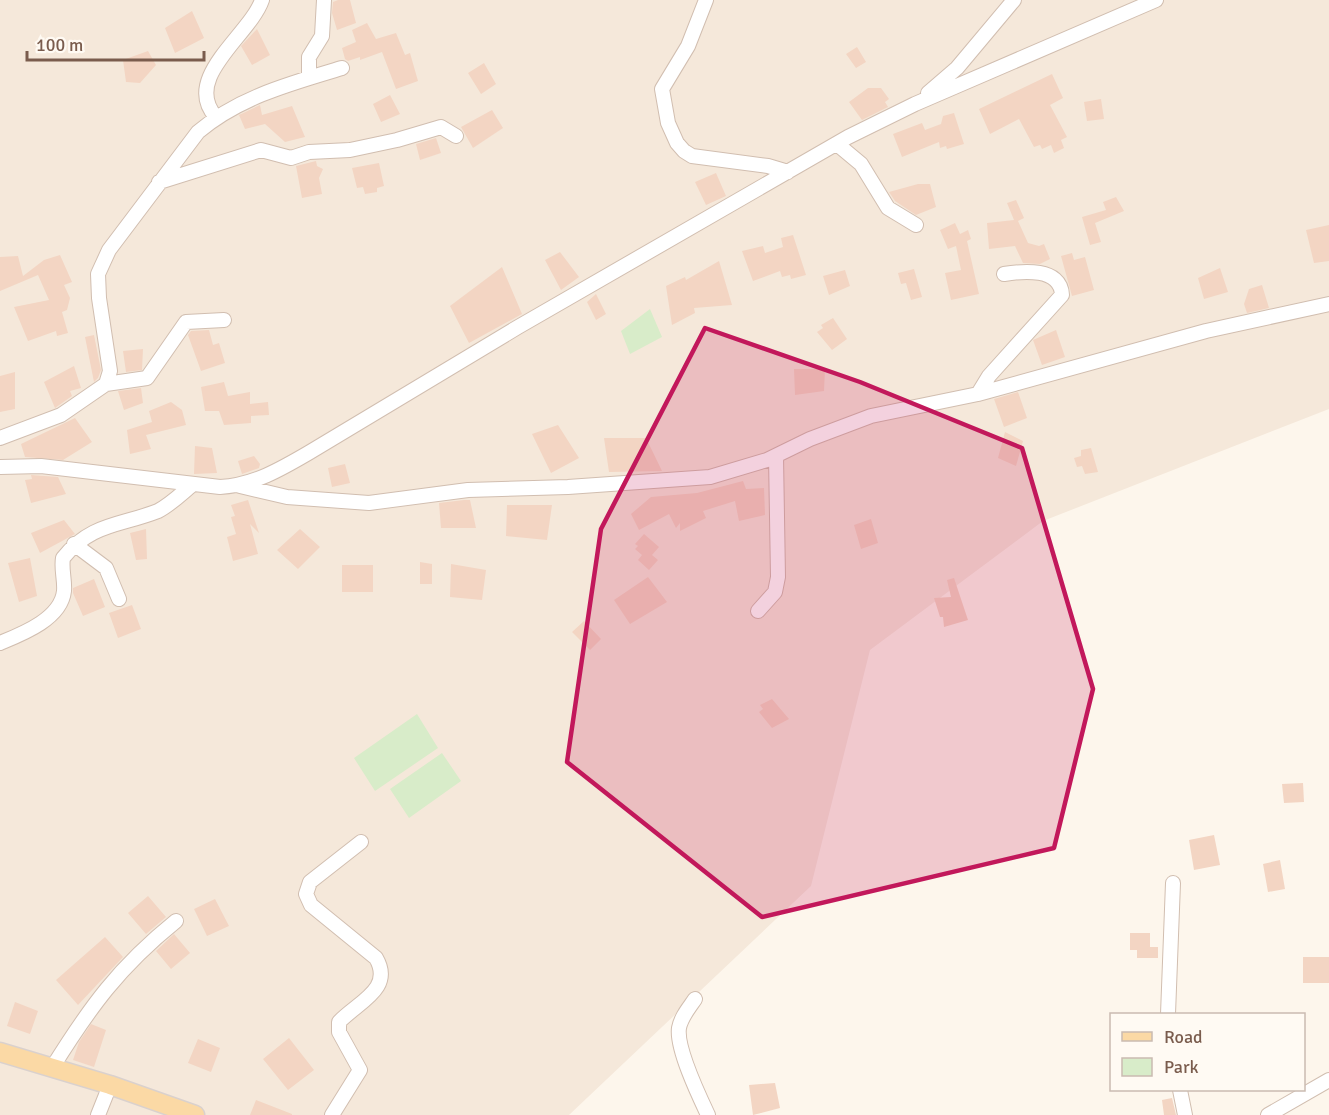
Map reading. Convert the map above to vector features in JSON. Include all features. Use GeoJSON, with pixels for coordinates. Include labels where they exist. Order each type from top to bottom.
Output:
{"type":"FeatureCollection","features":[{"type":"Feature","properties":{"kind":"main road"},"geometry":{"type":"LineString","coordinates":[[0,1052],[110,1085],[195,1115]]}},
{"type":"Feature","properties":{"kind":"street"},"geometry":{"type":"LineString","coordinates":[[216,117],[209,109],[205,93],[209,78],[219,60],[253,18],[262,0]]}},
{"type":"Feature","properties":{"kind":"street"},"geometry":{"type":"LineString","coordinates":[[309,78],[309,57],[322,36],[324,0]]}},
{"type":"Feature","properties":{"kind":"street"},"geometry":{"type":"LineString","coordinates":[[706,0],[688,46],[662,89],[669,123],[677,143],[692,156],[768,166],[788,172]]}},
{"type":"Feature","properties":{"kind":"street"},"geometry":{"type":"LineString","coordinates":[[915,104],[957,68],[1014,0]]}},
{"type":"Feature","properties":{"kind":"street"},"geometry":{"type":"LineString","coordinates":[[239,486],[261,479],[310,452],[518,327],[837,144],[915,104],[1156,0]]}},
{"type":"Feature","properties":{"kind":"street"},"geometry":{"type":"LineString","coordinates":[[106,384],[110,371],[99,298],[98,274],[110,250],[159,182],[198,132],[216,117],[249,99],[342,68]]}},
{"type":"Feature","properties":{"kind":"street"},"geometry":{"type":"LineString","coordinates":[[159,182],[261,150],[291,158],[309,152],[350,150],[397,141],[441,127],[456,136]]}},
{"type":"Feature","properties":{"kind":"street"},"geometry":{"type":"LineString","coordinates":[[837,144],[861,164],[888,207],[916,225]]}},
{"type":"Feature","properties":{"kind":"street"},"geometry":{"type":"LineString","coordinates":[[978,394],[989,376],[1062,295],[1056,282],[1039,272],[1004,274]]}},
{"type":"Feature","properties":{"kind":"street"},"geometry":{"type":"LineString","coordinates":[[0,467],[41,466],[192,485],[239,486],[287,497],[369,503],[468,490],[568,487],[710,477],[776,456],[810,439],[870,416],[978,394],[1206,331],[1329,304]]}},
{"type":"Feature","properties":{"kind":"street"},"geometry":{"type":"LineString","coordinates":[[0,438],[61,416],[106,384],[147,378],[186,322],[224,320]]}},
{"type":"Feature","properties":{"kind":"street"},"geometry":{"type":"LineString","coordinates":[[758,611],[775,592],[778,577],[776,456]]}},
{"type":"Feature","properties":{"kind":"street"},"geometry":{"type":"LineString","coordinates":[[0,643],[19,636],[54,613],[62,600],[64,589],[63,558],[74,544],[98,529],[165,507],[192,485]]}},
{"type":"Feature","properties":{"kind":"street"},"geometry":{"type":"LineString","coordinates":[[74,544],[106,568],[119,599]]}},
{"type":"Feature","properties":{"kind":"street"},"geometry":{"type":"LineString","coordinates":[[332,1115],[360,1070],[339,1032],[339,1022],[375,991],[382,981],[382,969],[376,958],[311,905],[306,894],[310,882],[361,842]]}},
{"type":"Feature","properties":{"kind":"street"},"geometry":{"type":"LineString","coordinates":[[1168,1013],[1173,883]]}},
{"type":"Feature","properties":{"kind":"street"},"geometry":{"type":"LineString","coordinates":[[52,1068],[109,983],[146,945],[176,921]]}},
{"type":"Feature","properties":{"kind":"street"},"geometry":{"type":"LineString","coordinates":[[695,999],[684,1016],[679,1036],[694,1088],[708,1115]]}},
{"type":"Feature","properties":{"kind":"street"},"geometry":{"type":"LineString","coordinates":[[1268,1115],[1329,1080]]}},
{"type":"Feature","properties":{"kind":"street"},"geometry":{"type":"LineString","coordinates":[[98,1115],[110,1085]]}},
{"type":"Feature","properties":{"kind":"street"},"geometry":{"type":"LineString","coordinates":[[1180,1091],[1185,1115]]}},
{"type":"Feature","properties":{"kind":"highlighted area"},"geometry":{"type":"Polygon","coordinates":[[[705,328],[860,382],[1022,448],[1093,689],[1054,848],[762,917],[567,762],[601,529],[705,328]]]}},
{"type":"Feature","properties":{"kind":"shaded area"},"geometry":{"type":"Polygon","coordinates":[[[0,0],[1329,0],[1329,409],[1043,521],[870,650],[811,886],[569,1115],[0,1115],[0,0]]]}},
{"type":"Feature","properties":{"kind":"green space"},"geometry":{"type":"Polygon","coordinates":[[[650,309],[662,337],[630,354],[621,331],[650,309]]]}},
{"type":"Feature","properties":{"kind":"green space"},"geometry":{"type":"Polygon","coordinates":[[[417,714],[438,748],[375,791],[354,758],[417,714]]]}},
{"type":"Feature","properties":{"kind":"green space"},"geometry":{"type":"Polygon","coordinates":[[[442,753],[461,781],[409,818],[390,789],[442,753]]]}},
{"type":"Feature","properties":{"kind":"building"},"geometry":{"type":"Polygon","coordinates":[[[350,0],[356,23],[337,30],[332,13],[333,2],[350,0]]]}},
{"type":"Feature","properties":{"kind":"building"},"geometry":{"type":"Polygon","coordinates":[[[192,11],[204,38],[175,53],[165,28],[192,11]]]}},
{"type":"Feature","properties":{"kind":"building"},"geometry":{"type":"Polygon","coordinates":[[[367,23],[376,39],[396,33],[405,55],[410,53],[418,81],[396,89],[382,52],[360,60],[360,57],[348,61],[345,59],[342,48],[356,42],[352,30],[367,23]]]}},
{"type":"Feature","properties":{"kind":"building"},"geometry":{"type":"Polygon","coordinates":[[[257,29],[270,55],[252,65],[241,46],[257,29]]]}},
{"type":"Feature","properties":{"kind":"building"},"geometry":{"type":"Polygon","coordinates":[[[857,47],[866,62],[856,68],[846,54],[857,47]]]}},
{"type":"Feature","properties":{"kind":"building"},"geometry":{"type":"Polygon","coordinates":[[[148,51],[156,65],[140,83],[126,82],[123,60],[148,51]]]}},
{"type":"Feature","properties":{"kind":"building"},"geometry":{"type":"Polygon","coordinates":[[[484,63],[496,84],[481,94],[468,73],[484,63]]]}},
{"type":"Feature","properties":{"kind":"building"},"geometry":{"type":"Polygon","coordinates":[[[1052,74],[1063,98],[1050,105],[1067,137],[1061,140],[1064,148],[1054,153],[1051,145],[1042,149],[1040,145],[1034,147],[1019,119],[990,134],[979,109],[1052,74]]]}},
{"type":"Feature","properties":{"kind":"building"},"geometry":{"type":"Polygon","coordinates":[[[868,88],[881,88],[889,99],[885,102],[888,107],[862,120],[849,102],[868,88]]]}},
{"type":"Feature","properties":{"kind":"building"},"geometry":{"type":"Polygon","coordinates":[[[390,95],[400,114],[381,122],[373,104],[390,95]]]}},
{"type":"Feature","properties":{"kind":"building"},"geometry":{"type":"Polygon","coordinates":[[[1101,99],[1104,119],[1087,121],[1084,102],[1101,99]]]}},
{"type":"Feature","properties":{"kind":"building"},"geometry":{"type":"Polygon","coordinates":[[[260,105],[262,115],[292,106],[305,137],[285,142],[265,124],[245,129],[239,115],[260,105]]]}},
{"type":"Feature","properties":{"kind":"building"},"geometry":{"type":"Polygon","coordinates":[[[492,110],[503,128],[473,148],[461,127],[492,110]]]}},
{"type":"Feature","properties":{"kind":"building"},"geometry":{"type":"Polygon","coordinates":[[[954,113],[964,144],[947,149],[946,146],[940,148],[939,142],[902,157],[893,134],[922,123],[925,130],[941,124],[943,116],[954,113]]]}},
{"type":"Feature","properties":{"kind":"building"},"geometry":{"type":"Polygon","coordinates":[[[436,138],[441,153],[420,160],[416,144],[436,138]]]}},
{"type":"Feature","properties":{"kind":"building"},"geometry":{"type":"Polygon","coordinates":[[[316,161],[317,166],[323,169],[319,178],[322,194],[302,198],[296,166],[316,161]]]}},
{"type":"Feature","properties":{"kind":"building"},"geometry":{"type":"Polygon","coordinates":[[[379,163],[384,186],[377,188],[377,192],[365,194],[363,187],[357,188],[352,168],[379,163]]]}},
{"type":"Feature","properties":{"kind":"building"},"geometry":{"type":"Polygon","coordinates":[[[716,173],[726,196],[706,205],[695,182],[716,173]]]}},
{"type":"Feature","properties":{"kind":"building"},"geometry":{"type":"Polygon","coordinates":[[[918,184],[930,184],[936,207],[916,215],[895,201],[889,192],[918,184]]]}},
{"type":"Feature","properties":{"kind":"building"},"geometry":{"type":"Polygon","coordinates":[[[1116,197],[1124,211],[1095,223],[1101,242],[1090,245],[1082,217],[1106,210],[1103,202],[1116,197]]]}},
{"type":"Feature","properties":{"kind":"building"},"geometry":{"type":"Polygon","coordinates":[[[1016,200],[1024,218],[1018,221],[1028,243],[1039,246],[1044,244],[1050,259],[1040,264],[1023,263],[1015,246],[989,249],[987,223],[1014,220],[1007,203],[1016,200]]]}},
{"type":"Feature","properties":{"kind":"building"},"geometry":{"type":"Polygon","coordinates":[[[955,223],[960,234],[968,230],[971,239],[967,241],[979,294],[951,300],[945,273],[961,270],[956,246],[948,249],[940,230],[955,223]]]}},
{"type":"Feature","properties":{"kind":"building"},"geometry":{"type":"Polygon","coordinates":[[[1329,225],[1329,261],[1314,263],[1306,230],[1329,225]]]}},
{"type":"Feature","properties":{"kind":"building"},"geometry":{"type":"Polygon","coordinates":[[[793,235],[806,275],[791,279],[790,275],[782,277],[780,271],[753,281],[742,251],[763,246],[765,253],[783,247],[781,238],[793,235]]]}},
{"type":"Feature","properties":{"kind":"building"},"geometry":{"type":"Polygon","coordinates":[[[560,252],[579,277],[561,290],[545,260],[560,252]]]}},
{"type":"Feature","properties":{"kind":"building"},"geometry":{"type":"Polygon","coordinates":[[[1072,253],[1074,260],[1085,257],[1094,290],[1072,296],[1061,256],[1072,253]]]}},
{"type":"Feature","properties":{"kind":"building"},"geometry":{"type":"Polygon","coordinates":[[[60,255],[72,282],[64,285],[70,298],[67,310],[62,312],[68,333],[57,336],[56,331],[28,341],[14,307],[49,300],[38,275],[0,291],[0,257],[18,256],[23,276],[44,260],[60,255]]]}},
{"type":"Feature","properties":{"kind":"building"},"geometry":{"type":"Polygon","coordinates":[[[719,261],[732,305],[694,308],[695,313],[672,325],[666,286],[685,277],[686,280],[719,261]]]}},
{"type":"Feature","properties":{"kind":"building"},"geometry":{"type":"Polygon","coordinates":[[[502,267],[522,314],[469,343],[450,306],[502,267]]]}},
{"type":"Feature","properties":{"kind":"building"},"geometry":{"type":"Polygon","coordinates":[[[1220,268],[1228,292],[1204,299],[1198,278],[1220,268]]]}},
{"type":"Feature","properties":{"kind":"building"},"geometry":{"type":"Polygon","coordinates":[[[914,269],[922,297],[911,300],[906,283],[901,284],[898,273],[914,269]]]}},
{"type":"Feature","properties":{"kind":"building"},"geometry":{"type":"Polygon","coordinates":[[[845,270],[850,286],[829,295],[823,276],[845,270]]]}},
{"type":"Feature","properties":{"kind":"building"},"geometry":{"type":"Polygon","coordinates":[[[1262,285],[1269,308],[1247,313],[1244,304],[1249,289],[1262,285]]]}},
{"type":"Feature","properties":{"kind":"building"},"geometry":{"type":"Polygon","coordinates":[[[596,294],[606,314],[596,320],[587,302],[596,294]]]}},
{"type":"Feature","properties":{"kind":"building"},"geometry":{"type":"Polygon","coordinates":[[[833,318],[847,339],[832,350],[817,332],[823,328],[821,325],[833,318]]]}},
{"type":"Feature","properties":{"kind":"building"},"geometry":{"type":"Polygon","coordinates":[[[209,330],[213,345],[219,343],[225,363],[201,371],[188,335],[191,331],[209,330]]]}},
{"type":"Feature","properties":{"kind":"building"},"geometry":{"type":"Polygon","coordinates":[[[1056,330],[1065,357],[1042,365],[1033,340],[1056,330]]]}},
{"type":"Feature","properties":{"kind":"building"},"geometry":{"type":"Polygon","coordinates":[[[94,335],[101,370],[94,382],[85,337],[94,335]]]}},
{"type":"Feature","properties":{"kind":"building"},"geometry":{"type":"Polygon","coordinates":[[[143,349],[142,370],[126,372],[123,351],[143,349]]]}},
{"type":"Feature","properties":{"kind":"building"},"geometry":{"type":"Polygon","coordinates":[[[74,366],[81,388],[70,391],[72,396],[55,408],[44,382],[74,366]]]}},
{"type":"Feature","properties":{"kind":"building"},"geometry":{"type":"Polygon","coordinates":[[[794,369],[825,369],[824,391],[795,395],[794,369]]]}},
{"type":"Feature","properties":{"kind":"building"},"geometry":{"type":"Polygon","coordinates":[[[15,372],[15,409],[0,412],[0,376],[15,372]]]}},
{"type":"Feature","properties":{"kind":"building"},"geometry":{"type":"Polygon","coordinates":[[[224,382],[228,396],[250,392],[250,404],[268,402],[269,415],[251,416],[251,423],[224,425],[219,411],[205,411],[201,387],[224,382]]]}},
{"type":"Feature","properties":{"kind":"building"},"geometry":{"type":"Polygon","coordinates":[[[141,388],[143,403],[124,410],[118,391],[141,388]]]}},
{"type":"Feature","properties":{"kind":"building"},"geometry":{"type":"Polygon","coordinates":[[[1018,392],[1027,418],[1004,427],[994,399],[1018,392]]]}},
{"type":"Feature","properties":{"kind":"building"},"geometry":{"type":"Polygon","coordinates":[[[171,402],[182,410],[186,425],[146,435],[151,449],[130,454],[127,430],[152,422],[149,411],[171,402]]]}},
{"type":"Feature","properties":{"kind":"building"},"geometry":{"type":"Polygon","coordinates":[[[75,418],[92,442],[63,460],[25,457],[21,444],[75,418]]]}},
{"type":"Feature","properties":{"kind":"building"},"geometry":{"type":"Polygon","coordinates":[[[558,425],[579,458],[551,473],[532,434],[558,425]]]}},
{"type":"Feature","properties":{"kind":"building"},"geometry":{"type":"Polygon","coordinates":[[[1005,432],[1023,441],[1016,466],[998,458],[1005,432]]]}},
{"type":"Feature","properties":{"kind":"building"},"geometry":{"type":"Polygon","coordinates":[[[604,438],[646,438],[662,471],[609,472],[604,438]]]}},
{"type":"Feature","properties":{"kind":"building"},"geometry":{"type":"Polygon","coordinates":[[[195,446],[212,448],[217,473],[194,474],[195,446]]]}},
{"type":"Feature","properties":{"kind":"building"},"geometry":{"type":"Polygon","coordinates":[[[1091,448],[1098,472],[1085,474],[1082,466],[1077,467],[1074,458],[1081,456],[1081,450],[1091,448]]]}},
{"type":"Feature","properties":{"kind":"building"},"geometry":{"type":"Polygon","coordinates":[[[254,456],[260,464],[259,468],[242,474],[238,461],[254,456]]]}},
{"type":"Feature","properties":{"kind":"building"},"geometry":{"type":"Polygon","coordinates":[[[345,464],[350,483],[332,487],[328,468],[345,464]]]}},
{"type":"Feature","properties":{"kind":"building"},"geometry":{"type":"Polygon","coordinates":[[[31,475],[58,477],[66,494],[31,503],[25,480],[32,479],[31,475]]]}},
{"type":"Feature","properties":{"kind":"building"},"geometry":{"type":"Polygon","coordinates":[[[743,481],[746,489],[764,488],[765,515],[739,521],[735,501],[703,511],[706,518],[680,531],[680,523],[676,528],[669,514],[639,530],[631,514],[651,497],[697,493],[743,481]]]}},
{"type":"Feature","properties":{"kind":"building"},"geometry":{"type":"Polygon","coordinates":[[[248,500],[259,533],[250,524],[258,554],[233,561],[227,537],[236,534],[231,517],[235,516],[231,505],[248,500]]]}},
{"type":"Feature","properties":{"kind":"building"},"geometry":{"type":"Polygon","coordinates":[[[470,500],[476,528],[441,528],[439,503],[470,500]]]}},
{"type":"Feature","properties":{"kind":"building"},"geometry":{"type":"Polygon","coordinates":[[[507,505],[552,505],[547,540],[506,536],[507,505]]]}},
{"type":"Feature","properties":{"kind":"building"},"geometry":{"type":"Polygon","coordinates":[[[871,519],[878,543],[861,549],[854,525],[871,519]]]}},
{"type":"Feature","properties":{"kind":"building"},"geometry":{"type":"Polygon","coordinates":[[[64,520],[75,534],[40,553],[31,533],[64,520]]]}},
{"type":"Feature","properties":{"kind":"building"},"geometry":{"type":"Polygon","coordinates":[[[146,529],[147,559],[136,560],[130,533],[146,529]]]}},
{"type":"Feature","properties":{"kind":"building"},"geometry":{"type":"Polygon","coordinates":[[[300,529],[320,547],[298,569],[277,550],[300,529]]]}},
{"type":"Feature","properties":{"kind":"building"},"geometry":{"type":"Polygon","coordinates":[[[644,534],[659,547],[652,555],[658,560],[649,570],[638,560],[642,555],[635,549],[638,546],[635,544],[644,534]]]}},
{"type":"Feature","properties":{"kind":"building"},"geometry":{"type":"Polygon","coordinates":[[[30,558],[37,596],[19,602],[8,563],[30,558]]]}},
{"type":"Feature","properties":{"kind":"building"},"geometry":{"type":"Polygon","coordinates":[[[420,562],[432,564],[432,584],[420,584],[420,562]]]}},
{"type":"Feature","properties":{"kind":"building"},"geometry":{"type":"Polygon","coordinates":[[[451,564],[486,570],[482,600],[450,597],[451,564]]]}},
{"type":"Feature","properties":{"kind":"building"},"geometry":{"type":"Polygon","coordinates":[[[342,565],[373,565],[373,592],[342,592],[342,565]]]}},
{"type":"Feature","properties":{"kind":"building"},"geometry":{"type":"Polygon","coordinates":[[[648,577],[667,602],[630,624],[614,600],[648,577]]]}},
{"type":"Feature","properties":{"kind":"building"},"geometry":{"type":"Polygon","coordinates":[[[954,578],[968,620],[944,627],[943,617],[940,617],[934,598],[951,597],[947,580],[954,578]]]}},
{"type":"Feature","properties":{"kind":"building"},"geometry":{"type":"Polygon","coordinates":[[[94,579],[105,607],[83,616],[73,588],[94,579]]]}},
{"type":"Feature","properties":{"kind":"building"},"geometry":{"type":"Polygon","coordinates":[[[132,605],[141,629],[118,638],[109,613],[132,605]]]}},
{"type":"Feature","properties":{"kind":"building"},"geometry":{"type":"Polygon","coordinates":[[[584,621],[601,639],[590,650],[572,632],[584,621]]]}},
{"type":"Feature","properties":{"kind":"building"},"geometry":{"type":"Polygon","coordinates":[[[772,699],[789,719],[772,728],[759,712],[763,709],[760,705],[772,699]]]}},
{"type":"Feature","properties":{"kind":"building"},"geometry":{"type":"Polygon","coordinates":[[[1303,783],[1304,802],[1284,803],[1282,784],[1303,783]]]}},
{"type":"Feature","properties":{"kind":"building"},"geometry":{"type":"Polygon","coordinates":[[[1214,835],[1220,865],[1194,870],[1189,840],[1214,835]]]}},
{"type":"Feature","properties":{"kind":"building"},"geometry":{"type":"Polygon","coordinates":[[[1280,860],[1285,889],[1268,892],[1263,864],[1280,860]]]}},
{"type":"Feature","properties":{"kind":"building"},"geometry":{"type":"Polygon","coordinates":[[[148,896],[166,917],[146,934],[128,913],[148,896]]]}},
{"type":"Feature","properties":{"kind":"building"},"geometry":{"type":"Polygon","coordinates":[[[215,899],[229,926],[207,936],[194,909],[215,899]]]}},
{"type":"Feature","properties":{"kind":"building"},"geometry":{"type":"Polygon","coordinates":[[[1130,933],[1150,933],[1150,947],[1158,947],[1158,958],[1137,958],[1137,950],[1130,950],[1130,933]]]}},
{"type":"Feature","properties":{"kind":"building"},"geometry":{"type":"Polygon","coordinates":[[[174,934],[190,953],[171,969],[156,951],[174,934]]]}},
{"type":"Feature","properties":{"kind":"building"},"geometry":{"type":"Polygon","coordinates":[[[105,937],[123,957],[78,1005],[56,980],[105,937]]]}},
{"type":"Feature","properties":{"kind":"building"},"geometry":{"type":"Polygon","coordinates":[[[1303,957],[1329,957],[1329,983],[1303,983],[1303,957]]]}},
{"type":"Feature","properties":{"kind":"building"},"geometry":{"type":"Polygon","coordinates":[[[15,1002],[38,1011],[30,1034],[7,1026],[15,1002]]]}},
{"type":"Feature","properties":{"kind":"building"},"geometry":{"type":"Polygon","coordinates":[[[91,1024],[106,1030],[94,1067],[73,1060],[79,1042],[91,1024]]]}},
{"type":"Feature","properties":{"kind":"building"},"geometry":{"type":"Polygon","coordinates":[[[289,1038],[314,1070],[288,1090],[263,1059],[289,1038]]]}},
{"type":"Feature","properties":{"kind":"building"},"geometry":{"type":"Polygon","coordinates":[[[198,1039],[220,1048],[211,1072],[188,1063],[198,1039]]]}},
{"type":"Feature","properties":{"kind":"building"},"geometry":{"type":"Polygon","coordinates":[[[775,1083],[780,1108],[753,1115],[749,1085],[775,1083]]]}},
{"type":"Feature","properties":{"kind":"building"},"geometry":{"type":"Polygon","coordinates":[[[1172,1098],[1176,1115],[1164,1115],[1162,1100],[1172,1098]]]}},
{"type":"Feature","properties":{"kind":"building"},"geometry":{"type":"Polygon","coordinates":[[[256,1100],[292,1114],[292,1115],[250,1115],[256,1100]]]}}]}
